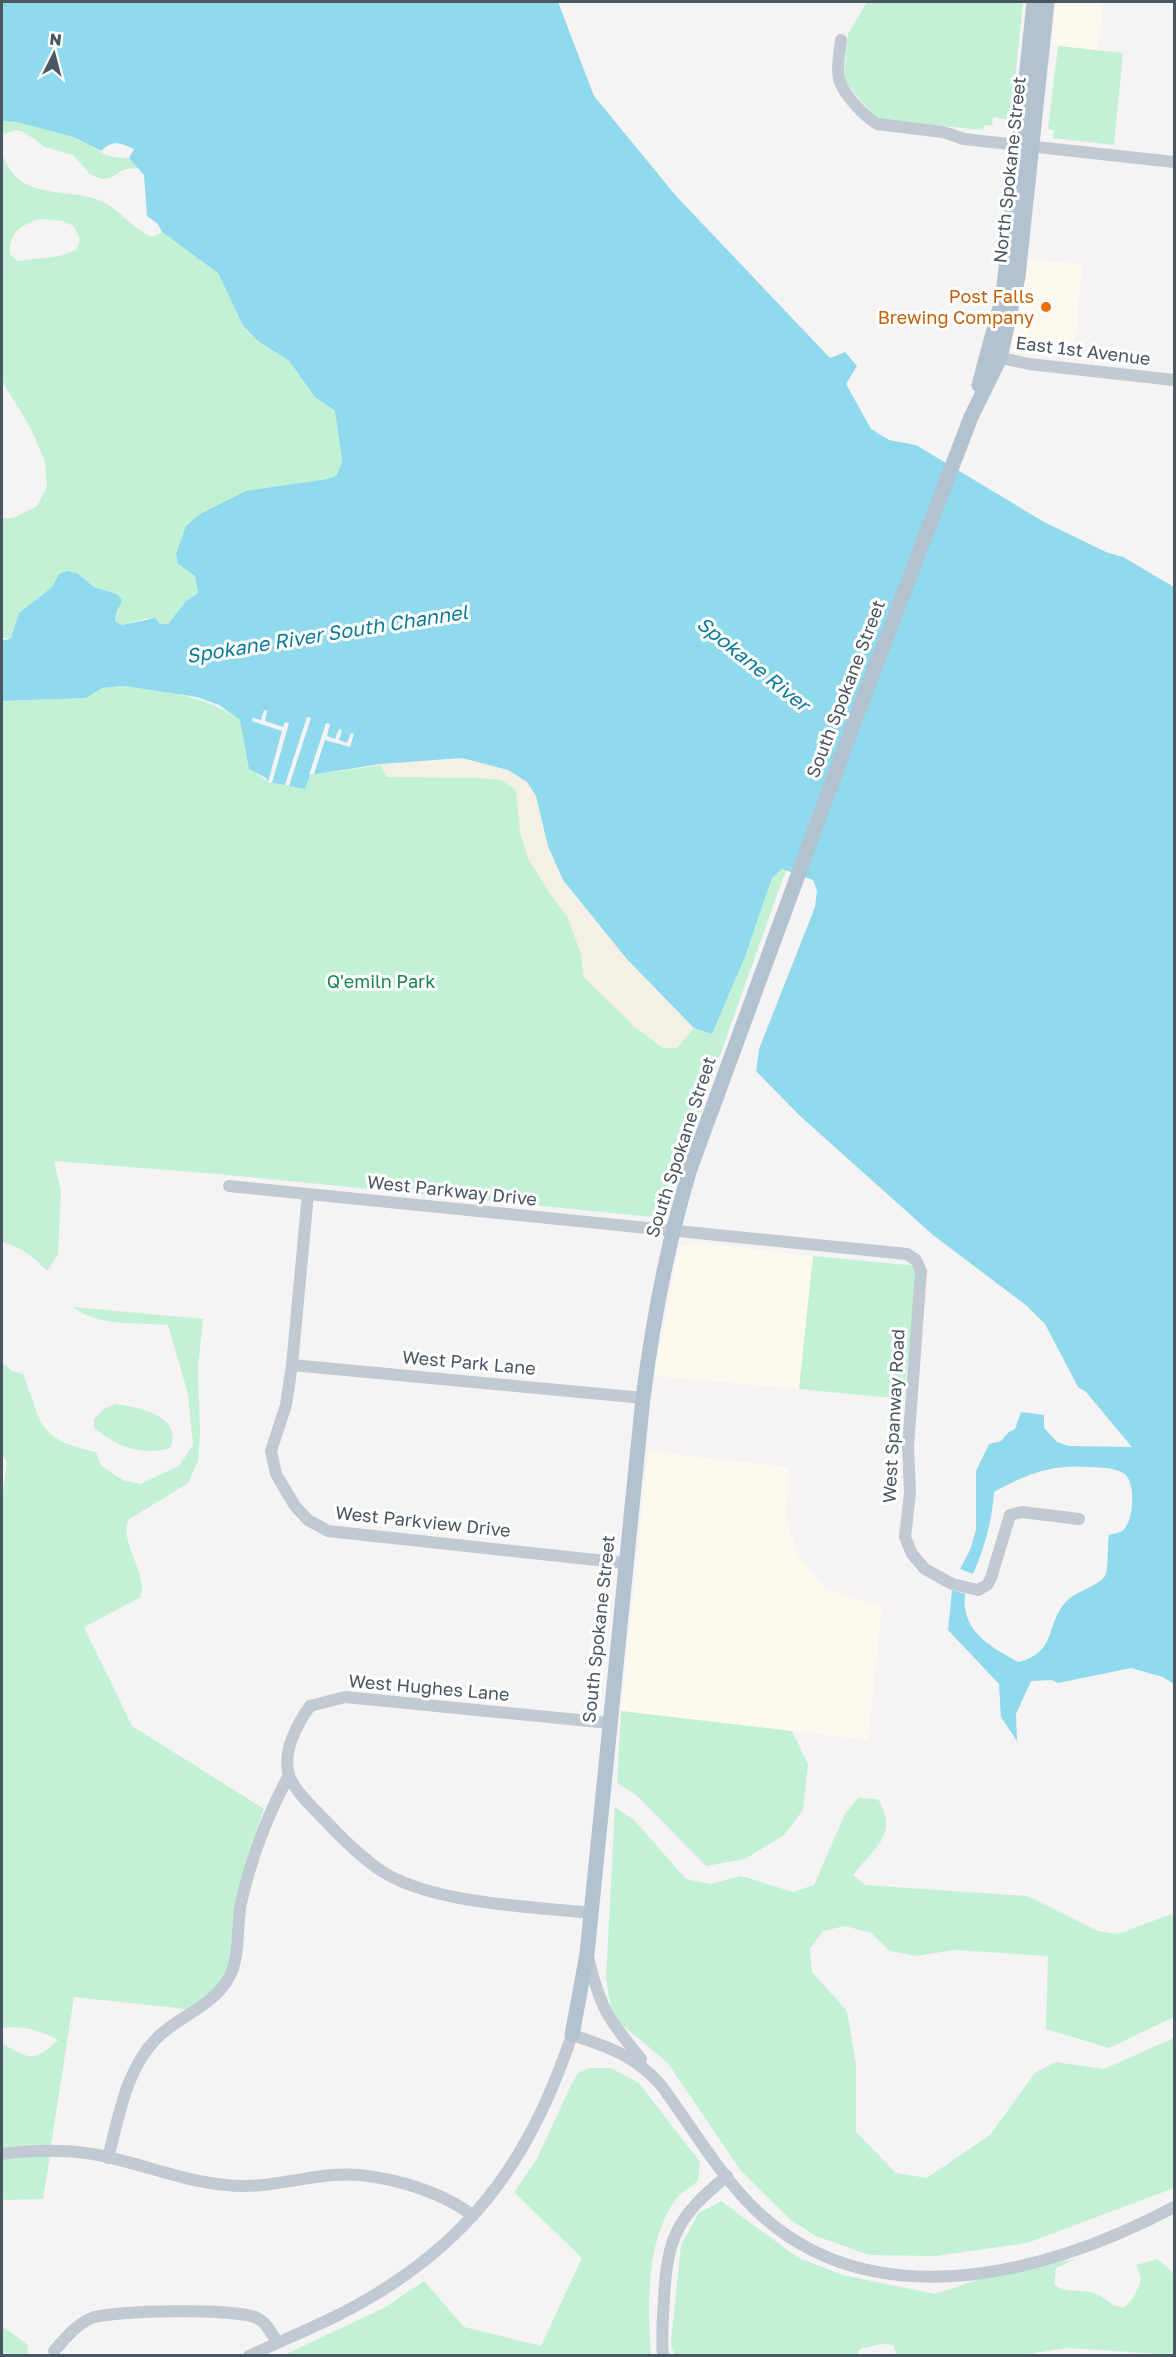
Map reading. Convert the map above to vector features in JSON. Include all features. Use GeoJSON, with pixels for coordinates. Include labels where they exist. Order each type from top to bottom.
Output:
{"type":"FeatureCollection","features":[{"type":"Feature","properties":{"kind":"main road","name":"North Spokane Street"},"geometry":{"type":"LineString","coordinates":[[971,417],[1017,285],[1034,2]]}},
{"type":"Feature","properties":{"kind":"main road","name":"North Spokane Street"},"geometry":{"type":"LineString","coordinates":[[1025,146],[1047,2]]}},
{"type":"Feature","properties":{"kind":"main road","name":"South Spokane Street"},"geometry":{"type":"LineString","coordinates":[[572,2035],[587,1954],[624,1563],[653,1315],[671,1232],[690,1169],[793,888],[971,417]]}},
{"type":"Feature","properties":{"kind":"street"},"geometry":{"type":"LineString","coordinates":[[841,40],[838,72],[840,83],[877,124],[935,131],[960,139],[1174,162]]}},
{"type":"Feature","properties":{"kind":"street","name":"East 1st Avenue"},"geometry":{"type":"LineString","coordinates":[[994,356],[1029,364],[1174,380]]}},
{"type":"Feature","properties":{"kind":"street","name":"West Parkway Drive"},"geometry":{"type":"LineString","coordinates":[[230,1186],[671,1232]]}},
{"type":"Feature","properties":{"kind":"street","name":"West Parkview Drive"},"geometry":{"type":"LineString","coordinates":[[308,1194],[292,1365],[286,1405],[271,1451],[276,1474],[284,1490],[308,1520],[328,1531],[624,1563]]}},
{"type":"Feature","properties":{"kind":"street","name":"West Spanway Road"},"geometry":{"type":"LineString","coordinates":[[671,1232],[899,1253],[912,1257],[919,1264],[921,1276],[909,1431],[910,1493],[905,1527],[912,1554],[925,1569],[952,1584],[978,1590],[991,1578],[1010,1515],[1022,1512],[1079,1519]]}},
{"type":"Feature","properties":{"kind":"street","name":"West Park Lane"},"geometry":{"type":"LineString","coordinates":[[292,1365],[643,1398]]}},
{"type":"Feature","properties":{"kind":"street","name":"West Hughes Lane"},"geometry":{"type":"LineString","coordinates":[[289,1775],[291,1745],[302,1718],[310,1706],[324,1700],[345,1697],[609,1723]]}},
{"type":"Feature","properties":{"kind":"street"},"geometry":{"type":"LineString","coordinates":[[289,1775],[304,1799],[343,1839],[378,1868],[401,1881],[457,1897],[591,1913]]}},
{"type":"Feature","properties":{"kind":"street"},"geometry":{"type":"LineString","coordinates":[[108,2158],[129,2083],[140,2057],[158,2036],[220,1990],[229,1979],[234,1963],[240,1906],[252,1858],[273,1806],[289,1775]]}},
{"type":"Feature","properties":{"kind":"street"},"geometry":{"type":"LineString","coordinates":[[587,1954],[596,1991],[606,2014],[745,2199],[800,2243],[854,2268],[894,2276],[939,2278],[1045,2259],[1086,2247],[1145,2224],[1174,2207]]}},
{"type":"Feature","properties":{"kind":"street"},"geometry":{"type":"LineString","coordinates":[[249,2355],[375,2295],[426,2259],[473,2216],[520,2156],[556,2082],[572,2035],[603,2044],[634,2058],[660,2084]]}},
{"type":"Feature","properties":{"kind":"street"},"geometry":{"type":"LineString","coordinates":[[2,2154],[36,2150],[65,2151],[108,2158],[184,2179],[228,2186],[263,2186],[348,2175],[405,2184],[454,2201],[473,2216]]}},
{"type":"Feature","properties":{"kind":"street"},"geometry":{"type":"LineString","coordinates":[[663,2355],[665,2267],[671,2243],[681,2221],[696,2201],[727,2176]]}},
{"type":"Feature","properties":{"kind":"street"},"geometry":{"type":"LineString","coordinates":[[54,2351],[78,2325],[94,2317],[171,2312],[248,2315],[265,2324],[277,2342]]}},
{"type":"Feature","properties":{"kind":"shaded area"},"geometry":{"type":"Polygon","coordinates":[[[1056,2],[1103,2],[1098,50],[1052,45],[1056,2]]]}},
{"type":"Feature","properties":{"kind":"shaded area"},"geometry":{"type":"Polygon","coordinates":[[[1024,259],[1082,264],[1074,358],[1016,350],[1011,344],[1024,259]]]}},
{"type":"Feature","properties":{"kind":"shaded area"},"geometry":{"type":"Polygon","coordinates":[[[701,1243],[813,1256],[799,1389],[654,1376],[679,1247],[701,1243]]]}},
{"type":"Feature","properties":{"kind":"shaded area"},"geometry":{"type":"Polygon","coordinates":[[[648,1451],[789,1467],[786,1521],[800,1558],[826,1589],[882,1606],[868,1740],[621,1711],[648,1451]]]}},
{"type":"Feature","properties":{"kind":"green space"},"geometry":{"type":"Polygon","coordinates":[[[867,2],[1023,2],[1011,120],[993,117],[992,126],[984,125],[983,130],[875,117],[846,83],[844,75],[848,34],[867,2]]]}},
{"type":"Feature","properties":{"kind":"green space"},"geometry":{"type":"Polygon","coordinates":[[[1058,46],[1123,53],[1114,145],[1053,138],[1054,130],[1048,129],[1058,46]]]}},
{"type":"Feature","properties":{"kind":"green space"},"geometry":{"type":"Polygon","coordinates":[[[2,121],[58,130],[106,155],[129,158],[140,168],[125,169],[110,178],[102,179],[90,174],[73,155],[45,147],[24,132],[16,130],[2,135],[2,121]]]}},
{"type":"Feature","properties":{"kind":"green space"},"geometry":{"type":"Polygon","coordinates":[[[2,155],[17,178],[27,184],[38,189],[85,196],[107,204],[152,237],[162,232],[218,273],[243,327],[258,341],[289,361],[315,397],[335,411],[342,461],[337,475],[178,564],[195,576],[198,593],[186,601],[168,624],[160,624],[148,618],[122,625],[116,622],[115,616],[119,611],[118,594],[94,587],[77,573],[59,574],[52,587],[19,613],[11,638],[2,638],[2,518],[13,518],[37,506],[47,487],[45,461],[30,427],[2,381],[2,155]],[[40,219],[22,227],[14,235],[10,254],[17,261],[60,256],[76,250],[80,240],[74,226],[62,221],[40,219]]]}},
{"type":"Feature","properties":{"kind":"green space","name":"Q'emiln Park"},"geometry":{"type":"Polygon","coordinates":[[[126,686],[199,700],[226,711],[240,720],[250,769],[268,782],[304,789],[309,775],[411,761],[508,770],[712,1034],[745,957],[772,878],[782,869],[786,870],[662,1218],[218,1174],[54,1161],[61,1191],[58,1255],[47,1271],[27,1253],[2,1242],[2,701],[86,698],[102,688],[126,686]]]}},
{"type":"Feature","properties":{"kind":"green space"},"geometry":{"type":"Polygon","coordinates":[[[813,1256],[918,1266],[904,1399],[799,1389],[813,1256]]]}},
{"type":"Feature","properties":{"kind":"green space"},"geometry":{"type":"Polygon","coordinates":[[[73,1307],[203,1319],[198,1367],[200,1434],[198,1461],[188,1483],[128,1520],[128,1539],[140,1577],[141,1597],[84,1627],[132,1726],[264,1809],[246,1860],[236,1907],[230,1963],[216,1988],[186,2009],[74,1997],[51,2145],[2,2149],[2,2043],[18,2053],[31,2056],[43,2052],[58,2040],[31,2029],[2,2028],[2,1499],[7,1463],[2,1457],[2,1362],[12,1371],[23,1374],[39,1418],[52,1435],[62,1442],[96,1452],[101,1466],[123,1480],[140,1484],[179,1466],[193,1445],[188,1394],[168,1325],[106,1321],[94,1318],[73,1307]]]}},
{"type":"Feature","properties":{"kind":"green space"},"geometry":{"type":"Polygon","coordinates":[[[115,1404],[146,1411],[165,1421],[171,1428],[173,1437],[170,1448],[148,1451],[129,1448],[94,1428],[94,1419],[104,1409],[115,1404]]]}},
{"type":"Feature","properties":{"kind":"green space"},"geometry":{"type":"Polygon","coordinates":[[[621,1711],[792,1731],[808,1764],[803,1810],[784,1835],[745,1859],[706,1866],[636,1795],[617,1783],[621,1711]]]}},
{"type":"Feature","properties":{"kind":"green space"},"geometry":{"type":"Polygon","coordinates":[[[858,1798],[878,1799],[886,1822],[882,1840],[853,1875],[865,1885],[1027,1896],[1098,1931],[1118,1934],[1174,1913],[1174,2017],[1109,2048],[1046,2029],[1048,1956],[954,1950],[916,1956],[890,1951],[871,1933],[845,1926],[823,1931],[810,1949],[812,1972],[847,2011],[856,2065],[856,2132],[896,2173],[927,2178],[990,2135],[1035,2073],[1055,2062],[1104,2069],[1174,2038],[1174,2188],[1027,2243],[935,2256],[869,2255],[816,2236],[792,2221],[741,2171],[667,2062],[622,2025],[611,2007],[606,1979],[615,1807],[634,1820],[686,1879],[710,1884],[741,1876],[793,1892],[814,1885],[845,1814],[858,1798]]]}},
{"type":"Feature","properties":{"kind":"green space"},"geometry":{"type":"Polygon","coordinates":[[[590,2068],[611,2068],[639,2083],[700,2162],[698,2181],[674,2202],[658,2236],[650,2277],[651,2355],[284,2355],[384,2308],[424,2281],[464,2327],[541,2346],[582,2258],[514,2192],[537,2159],[573,2081],[578,2073],[590,2068]]]}},
{"type":"Feature","properties":{"kind":"green space"},"geometry":{"type":"Polygon","coordinates":[[[31,2155],[50,2156],[43,2199],[2,2200],[2,2160],[31,2155]]]}},
{"type":"Feature","properties":{"kind":"green space"},"geometry":{"type":"Polygon","coordinates":[[[721,2201],[797,2257],[843,2275],[935,2294],[992,2275],[1075,2259],[1056,2268],[1054,2284],[1067,2290],[1097,2294],[1120,2307],[1131,2301],[1139,2285],[1140,2275],[1136,2265],[1158,2259],[1174,2274],[1174,2355],[1069,2348],[1013,2356],[897,2356],[893,2345],[881,2344],[860,2349],[857,2355],[674,2356],[671,2343],[681,2245],[699,2213],[721,2201]]]}},
{"type":"Feature","properties":{"kind":"green space"},"geometry":{"type":"Polygon","coordinates":[[[2,2326],[28,2345],[27,2355],[2,2355],[2,2326]]]}},
{"type":"Feature","properties":{"kind":"sand"},"geometry":{"type":"Polygon","coordinates":[[[462,758],[508,770],[527,782],[536,796],[548,846],[626,958],[694,1028],[677,1048],[663,1048],[635,1027],[583,976],[581,954],[567,916],[550,894],[528,858],[520,832],[516,790],[501,780],[387,777],[380,764],[462,758]]]}},
{"type":"Feature","properties":{"kind":"water"},"geometry":{"type":"Polygon","coordinates":[[[2,2],[558,2],[594,96],[677,197],[830,358],[845,352],[857,366],[846,384],[871,429],[889,440],[916,445],[1044,522],[1106,552],[1123,557],[1174,587],[1174,1684],[1163,1677],[1131,1668],[1058,1683],[1052,1680],[1031,1681],[1016,1714],[1017,1741],[1001,1717],[999,1684],[948,1630],[952,1590],[965,1594],[965,1607],[973,1628],[997,1650],[1018,1662],[1039,1653],[1064,1604],[1105,1576],[1109,1535],[1122,1531],[1129,1520],[1132,1492],[1127,1477],[1123,1473],[1107,1468],[1077,1466],[1041,1471],[994,1492],[987,1534],[973,1574],[960,1569],[970,1550],[976,1530],[976,1471],[989,1444],[1001,1441],[1015,1429],[1021,1412],[1044,1415],[1044,1428],[1057,1442],[1069,1446],[1132,1447],[1086,1392],[1078,1387],[1045,1324],[1027,1306],[933,1235],[799,1115],[756,1071],[759,1049],[815,907],[817,891],[813,880],[782,869],[772,878],[745,957],[712,1034],[694,1028],[626,958],[563,880],[548,846],[536,796],[527,782],[508,770],[462,758],[380,764],[310,775],[305,789],[268,782],[266,778],[249,769],[240,720],[219,705],[197,697],[125,686],[102,688],[86,698],[2,701],[2,641],[11,638],[19,613],[52,587],[59,574],[67,571],[77,573],[94,587],[117,594],[122,600],[115,617],[116,622],[122,625],[155,618],[160,624],[168,624],[186,601],[198,593],[195,576],[178,564],[176,554],[186,526],[200,514],[246,491],[328,479],[337,475],[342,461],[335,411],[315,397],[289,361],[258,341],[243,326],[218,273],[162,232],[158,224],[147,216],[144,175],[129,158],[134,149],[116,143],[101,151],[74,137],[17,122],[2,121],[2,2]]]}},
{"type":"Feature","properties":{"kind":"pier"},"geometry":{"type":"Polygon","coordinates":[[[264,710],[267,711],[265,721],[283,727],[285,722],[289,723],[272,783],[268,782],[282,731],[252,721],[253,718],[261,720],[264,710]]]}},
{"type":"Feature","properties":{"kind":"pier"},"geometry":{"type":"Polygon","coordinates":[[[307,717],[311,718],[289,786],[285,785],[307,717]]]}},
{"type":"Feature","properties":{"kind":"pier"},"geometry":{"type":"Polygon","coordinates":[[[326,723],[330,724],[327,736],[335,739],[339,729],[342,730],[339,740],[347,743],[351,733],[354,734],[350,747],[325,740],[314,774],[309,775],[326,723]]]}},
{"type":"Feature","properties":{"kind":"place","name":"Post Falls Brewing Company"},"geometry":{"type":"Point","coordinates":[1046,307]}},
{"type":"Feature","properties":{"kind":"water label","name":"Spokane River South Channel"},"geometry":{"type":"Point","coordinates":[327,634]}},
{"type":"Feature","properties":{"kind":"water label","name":"Spokane River"},"geometry":{"type":"Point","coordinates":[753,664]}}]}
